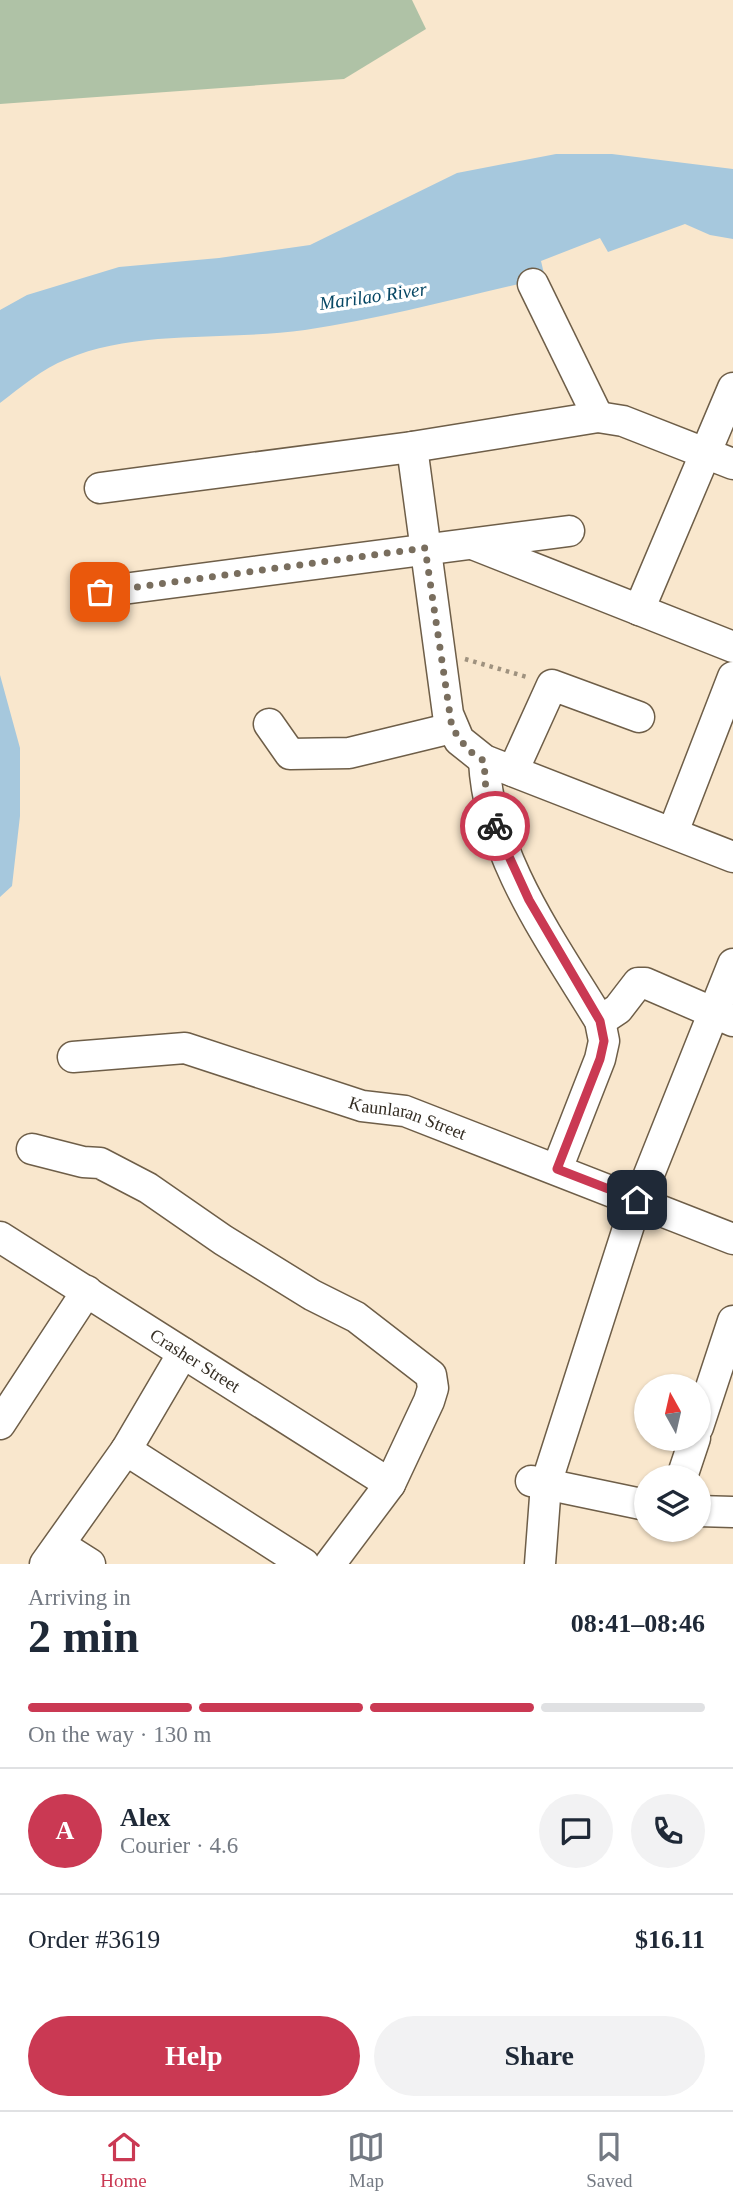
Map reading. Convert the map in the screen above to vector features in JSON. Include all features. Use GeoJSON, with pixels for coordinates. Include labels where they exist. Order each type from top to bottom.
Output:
{"type":"FeatureCollection","features":[{"type":"Feature","properties":{"kind":"street"},"geometry":{"type":"LineString","coordinates":[[533,285],[598,417]]}},
{"type":"Feature","properties":{"kind":"street"},"geometry":{"type":"LineString","coordinates":[[639,610],[720,459],[733,388]]}},
{"type":"Feature","properties":{"kind":"street"},"geometry":{"type":"LineString","coordinates":[[100,488],[412,447],[598,417],[623,421],[720,459]]}},
{"type":"Feature","properties":{"kind":"street"},"geometry":{"type":"LineString","coordinates":[[412,447],[452,728],[468,750],[484,761],[733,857]]}},
{"type":"Feature","properties":{"kind":"street"},"geometry":{"type":"LineString","coordinates":[[100,592],[569,531]]}},
{"type":"Feature","properties":{"kind":"street"},"geometry":{"type":"LineString","coordinates":[[471,543],[733,647]]}},
{"type":"Feature","properties":{"kind":"street"},"geometry":{"type":"LineString","coordinates":[[673,832],[726,715],[733,677]]}},
{"type":"Feature","properties":{"kind":"street"},"geometry":{"type":"LineString","coordinates":[[513,771],[552,685],[639,717]]}},
{"type":"Feature","properties":{"kind":"street"},"geometry":{"type":"LineString","coordinates":[[269,724],[290,754],[349,753],[452,728]]}},
{"type":"Feature","properties":{"kind":"street"},"geometry":{"type":"LineString","coordinates":[[484,761],[486,792],[498,835],[529,900],[600,1021],[604,1041],[600,1059],[557,1169]]}},
{"type":"Feature","properties":{"kind":"street"},"geometry":{"type":"LineString","coordinates":[[540,1564],[539,1483],[637,1200],[723,1017],[733,964]]}},
{"type":"Feature","properties":{"kind":"street"},"geometry":{"type":"LineString","coordinates":[[600,1021],[618,1010],[638,983],[723,1017]]}},
{"type":"Feature","properties":{"kind":"street","name":"Kaunlaran Street"},"geometry":{"type":"LineString","coordinates":[[73,1056],[185,1048],[362,1107],[405,1111],[445,1130],[557,1169],[733,1239]]}},
{"type":"Feature","properties":{"kind":"street"},"geometry":{"type":"LineString","coordinates":[[32,1149],[83,1162],[100,1163],[148,1188],[245,1254],[312,1295],[356,1317],[431,1375],[433,1388],[429,1401],[390,1484],[330,1564]]}},
{"type":"Feature","properties":{"kind":"street","name":"Crasher Street"},"geometry":{"type":"LineString","coordinates":[[0,1237],[390,1484]]}},
{"type":"Feature","properties":{"kind":"street"},"geometry":{"type":"LineString","coordinates":[[0,1423],[86,1291]]}},
{"type":"Feature","properties":{"kind":"street"},"geometry":{"type":"LineString","coordinates":[[711,1388],[733,1321]]}},
{"type":"Feature","properties":{"kind":"street"},"geometry":{"type":"LineString","coordinates":[[90,1564],[53,1555],[126,1450],[183,1353]]}},
{"type":"Feature","properties":{"kind":"street"},"geometry":{"type":"LineString","coordinates":[[126,1450],[304,1564]]}},
{"type":"Feature","properties":{"kind":"street"},"geometry":{"type":"LineString","coordinates":[[539,1483],[634,1503]]}},
{"type":"Feature","properties":{"kind":"street"},"geometry":{"type":"LineString","coordinates":[[711,1511],[733,1512]]}},
{"type":"Feature","properties":{"kind":"path"},"geometry":{"type":"LineString","coordinates":[[441,652],[552,685]]}},
{"type":"Feature","properties":{"kind":"green space"},"geometry":{"type":"Polygon","coordinates":[[[0,0],[412,0],[426,29],[344,79],[0,104],[0,0]]]}},
{"type":"Feature","properties":{"kind":"water","name":"Marilao River"},"geometry":{"type":"Polygon","coordinates":[[[556,154],[612,154],[733,169],[733,239],[710,235],[685,224],[608,252],[600,238],[541,261],[545,278],[395,313],[305,330],[123,343],[67,359],[32,379],[0,403],[0,310],[27,295],[119,267],[219,258],[310,245],[457,173],[556,154]]]}},
{"type":"Feature","properties":{"kind":"water"},"geometry":{"type":"Polygon","coordinates":[[[0,675],[20,748],[20,816],[12,886],[0,897],[0,675]]]}},
{"type":"Feature","properties":{"kind":"way so far"},"geometry":{"type":"LineString","coordinates":[[100,592],[425,548],[448,714],[459,740],[484,761],[486,792],[495,826]]}},
{"type":"Feature","properties":{"kind":"route"},"geometry":{"type":"LineString","coordinates":[[495,826],[529,900],[600,1021],[604,1041],[600,1059],[557,1169],[637,1200]]}}]}
